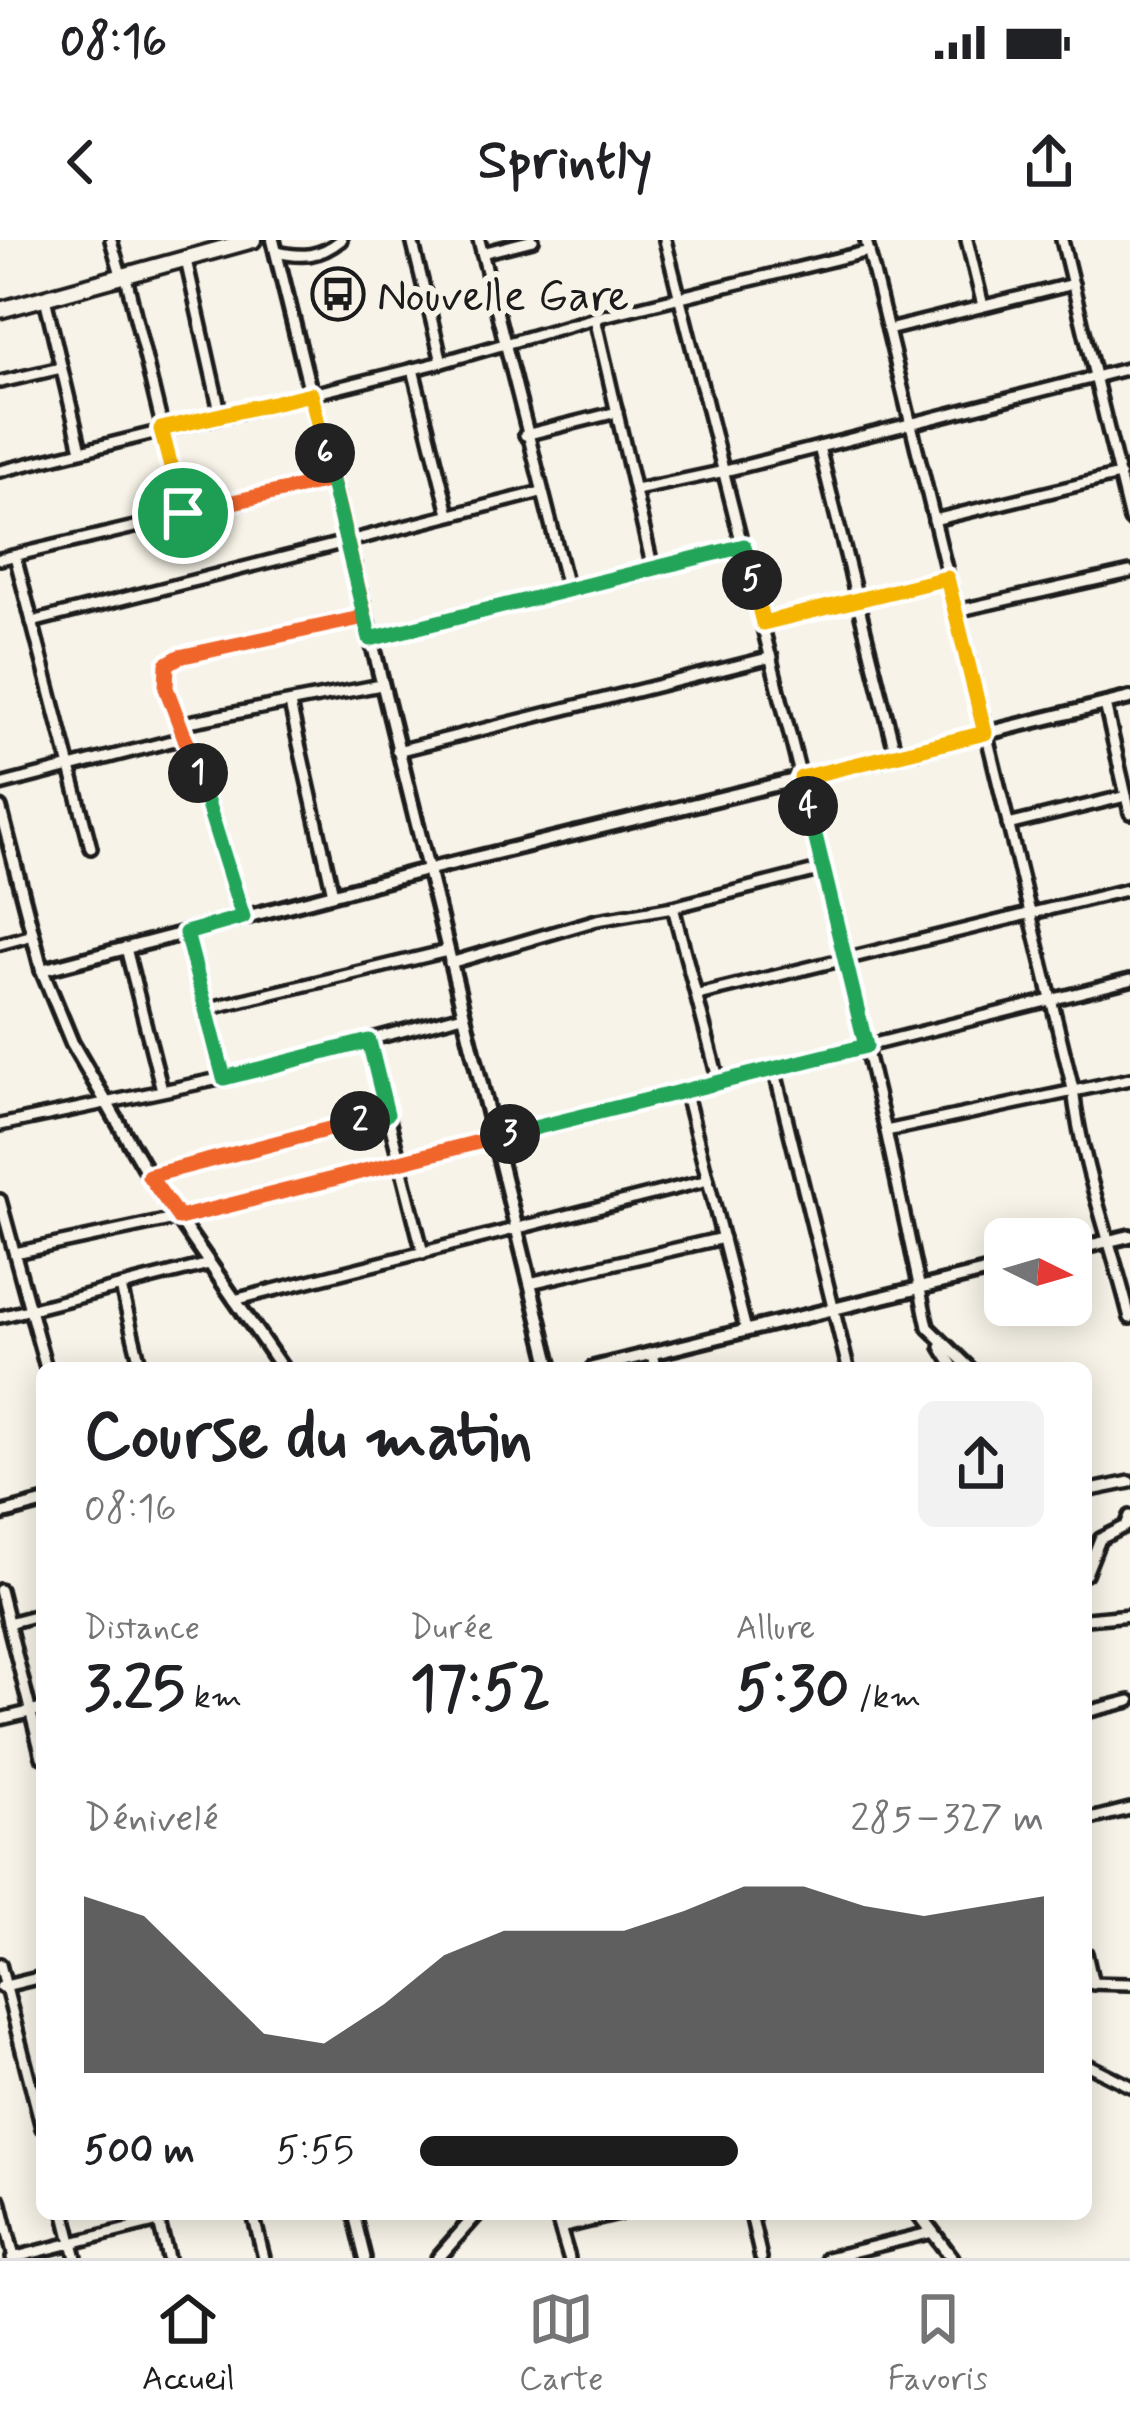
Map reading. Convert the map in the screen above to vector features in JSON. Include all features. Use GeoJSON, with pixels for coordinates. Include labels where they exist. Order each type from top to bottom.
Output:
{"type":"FeatureCollection","features":[{"type":"Feature","properties":{"kind":"main road"},"geometry":{"type":"LineString","coordinates":[[0,310],[253,240]]}},
{"type":"Feature","properties":{"kind":"street"},"geometry":{"type":"LineString","coordinates":[[111,240],[183,513]]}},
{"type":"Feature","properties":{"kind":"street"},"geometry":{"type":"LineString","coordinates":[[275,246],[299,257],[317,254],[341,240]]}},
{"type":"Feature","properties":{"kind":"street"},"geometry":{"type":"LineString","coordinates":[[412,240],[442,362]]}},
{"type":"Feature","properties":{"kind":"street"},"geometry":{"type":"LineString","coordinates":[[479,240],[568,591]]}},
{"type":"Feature","properties":{"kind":"street"},"geometry":{"type":"LineString","coordinates":[[482,253],[533,240]]}},
{"type":"Feature","properties":{"kind":"street"},"geometry":{"type":"LineString","coordinates":[[665,240],[772,657],[928,1327],[950,1362]]}},
{"type":"Feature","properties":{"kind":"street"},"geometry":{"type":"LineString","coordinates":[[967,240],[983,307]]}},
{"type":"Feature","properties":{"kind":"street"},"geometry":{"type":"LineString","coordinates":[[1062,240],[1130,520]]}},
{"type":"Feature","properties":{"kind":"street"},"geometry":{"type":"LineString","coordinates":[[275,246],[550,1362]]}},
{"type":"Feature","properties":{"kind":"street"},"geometry":{"type":"LineString","coordinates":[[0,471],[442,362],[867,246],[1073,1089],[1081,1150],[1130,1318]]}},
{"type":"Feature","properties":{"kind":"street"},"geometry":{"type":"LineString","coordinates":[[186,260],[221,416]]}},
{"type":"Feature","properties":{"kind":"street"},"geometry":{"type":"LineString","coordinates":[[888,330],[1073,284]]}},
{"type":"Feature","properties":{"kind":"street"},"geometry":{"type":"LineString","coordinates":[[45,298],[81,450]]}},
{"type":"Feature","properties":{"kind":"street"},"geometry":{"type":"LineString","coordinates":[[595,318],[653,569]]}},
{"type":"Feature","properties":{"kind":"street"},"geometry":{"type":"LineString","coordinates":[[0,382],[61,368]]}},
{"type":"Feature","properties":{"kind":"street"},"geometry":{"type":"LineString","coordinates":[[636,490],[1130,368]]}},
{"type":"Feature","properties":{"kind":"street"},"geometry":{"type":"LineString","coordinates":[[413,369],[448,514]]}},
{"type":"Feature","properties":{"kind":"street"},"geometry":{"type":"LineString","coordinates":[[525,435],[617,412]]}},
{"type":"Feature","properties":{"kind":"street"},"geometry":{"type":"LineString","coordinates":[[819,447],[896,754]]}},
{"type":"Feature","properties":{"kind":"street"},"geometry":{"type":"LineString","coordinates":[[934,520],[1119,475]]}},
{"type":"Feature","properties":{"kind":"street"},"geometry":{"type":"LineString","coordinates":[[0,560],[332,480]]}},
{"type":"Feature","properties":{"kind":"street"},"geometry":{"type":"LineString","coordinates":[[32,622],[541,492]]}},
{"type":"Feature","properties":{"kind":"street"},"geometry":{"type":"LineString","coordinates":[[370,639],[744,546]]}},
{"type":"Feature","properties":{"kind":"street"},"geometry":{"type":"LineString","coordinates":[[14,556],[91,848]]}},
{"type":"Feature","properties":{"kind":"street"},"geometry":{"type":"LineString","coordinates":[[956,611],[1130,572]]}},
{"type":"Feature","properties":{"kind":"street"},"geometry":{"type":"LineString","coordinates":[[763,623],[947,578]]}},
{"type":"Feature","properties":{"kind":"street"},"geometry":{"type":"LineString","coordinates":[[243,917],[209,804],[178,724],[165,675],[167,664],[179,657],[365,617]]}},
{"type":"Feature","properties":{"kind":"street"},"geometry":{"type":"LineString","coordinates":[[398,751],[772,657]]}},
{"type":"Feature","properties":{"kind":"street"},"geometry":{"type":"LineString","coordinates":[[178,724],[381,685]]}},
{"type":"Feature","properties":{"kind":"street"},"geometry":{"type":"LineString","coordinates":[[43,970],[426,870],[1130,698]]}},
{"type":"Feature","properties":{"kind":"street"},"geometry":{"type":"LineString","coordinates":[[290,704],[333,894]]}},
{"type":"Feature","properties":{"kind":"street"},"geometry":{"type":"LineString","coordinates":[[1105,704],[1130,813]]}},
{"type":"Feature","properties":{"kind":"street"},"geometry":{"type":"LineString","coordinates":[[0,785],[183,738]]}},
{"type":"Feature","properties":{"kind":"street"},"geometry":{"type":"LineString","coordinates":[[1008,825],[1126,796]]}},
{"type":"Feature","properties":{"kind":"street"},"geometry":{"type":"LineString","coordinates":[[0,808],[60,1019],[149,1176],[278,1362]]}},
{"type":"Feature","properties":{"kind":"street"},"geometry":{"type":"LineString","coordinates":[[206,1009],[673,907],[823,869]]}},
{"type":"Feature","properties":{"kind":"street"},"geometry":{"type":"LineString","coordinates":[[698,995],[1130,889]]}},
{"type":"Feature","properties":{"kind":"street"},"geometry":{"type":"LineString","coordinates":[[673,907],[719,1082]]}},
{"type":"Feature","properties":{"kind":"street"},"geometry":{"type":"LineString","coordinates":[[186,933],[224,1078]]}},
{"type":"Feature","properties":{"kind":"street"},"geometry":{"type":"LineString","coordinates":[[0,944],[33,935]]}},
{"type":"Feature","properties":{"kind":"street"},"geometry":{"type":"LineString","coordinates":[[125,948],[162,1090]]}},
{"type":"Feature","properties":{"kind":"street"},"geometry":{"type":"LineString","coordinates":[[15,1253],[179,1218],[1130,980]]}},
{"type":"Feature","properties":{"kind":"street"},"geometry":{"type":"LineString","coordinates":[[0,1125],[224,1078],[463,1015]]}},
{"type":"Feature","properties":{"kind":"street"},"geometry":{"type":"LineString","coordinates":[[369,1041],[423,1253]]}},
{"type":"Feature","properties":{"kind":"street"},"geometry":{"type":"LineString","coordinates":[[774,1068],[846,1362]]}},
{"type":"Feature","properties":{"kind":"street"},"geometry":{"type":"LineString","coordinates":[[886,1131],[1130,1079]]}},
{"type":"Feature","properties":{"kind":"street"},"geometry":{"type":"LineString","coordinates":[[685,1090],[746,1330]]}},
{"type":"Feature","properties":{"kind":"street"},"geometry":{"type":"LineString","coordinates":[[149,1176],[387,1114]]}},
{"type":"Feature","properties":{"kind":"street"},"geometry":{"type":"LineString","coordinates":[[234,1300],[708,1180]]}},
{"type":"Feature","properties":{"kind":"street"},"geometry":{"type":"LineString","coordinates":[[0,1200],[44,1362]]}},
{"type":"Feature","properties":{"kind":"street"},"geometry":{"type":"LineString","coordinates":[[1092,1245],[1130,1236]]}},
{"type":"Feature","properties":{"kind":"street"},"geometry":{"type":"LineString","coordinates":[[530,1283],[723,1238]]}},
{"type":"Feature","properties":{"kind":"street"},"geometry":{"type":"LineString","coordinates":[[0,1317],[209,1264]]}},
{"type":"Feature","properties":{"kind":"street"},"geometry":{"type":"LineString","coordinates":[[617,1362],[984,1272]]}},
{"type":"Feature","properties":{"kind":"street"},"geometry":{"type":"LineString","coordinates":[[121,1287],[140,1362]]}},
{"type":"Feature","properties":{"kind":"street"},"geometry":{"type":"LineString","coordinates":[[928,1327],[964,1362]]}},
{"type":"Feature","properties":{"kind":"street"},"geometry":{"type":"LineString","coordinates":[[652,1353],[654,1362]]}},
{"type":"Feature","properties":{"kind":"street"},"geometry":{"type":"LineString","coordinates":[[1092,1490],[1130,1482]]}},
{"type":"Feature","properties":{"kind":"street"},"geometry":{"type":"LineString","coordinates":[[0,1514],[36,1505]]}},
{"type":"Feature","properties":{"kind":"street"},"geometry":{"type":"LineString","coordinates":[[1092,1559],[1100,1539],[1126,1526],[1130,1516]]}},
{"type":"Feature","properties":{"kind":"street"},"geometry":{"type":"LineString","coordinates":[[0,1590],[36,1710],[0,1719]]}},
{"type":"Feature","properties":{"kind":"street"},"geometry":{"type":"LineString","coordinates":[[8,1623],[36,1616]]}},
{"type":"Feature","properties":{"kind":"street"},"geometry":{"type":"LineString","coordinates":[[1092,1618],[1130,1616]]}},
{"type":"Feature","properties":{"kind":"street"},"geometry":{"type":"LineString","coordinates":[[1092,1710],[1130,1701]]}},
{"type":"Feature","properties":{"kind":"street"},"geometry":{"type":"LineString","coordinates":[[1092,1818],[1130,1809]]}},
{"type":"Feature","properties":{"kind":"street"},"geometry":{"type":"LineString","coordinates":[[0,1964],[2,1987],[36,2107]]}},
{"type":"Feature","properties":{"kind":"street"},"geometry":{"type":"LineString","coordinates":[[2,1987],[36,1978]]}},
{"type":"Feature","properties":{"kind":"street"},"geometry":{"type":"LineString","coordinates":[[1092,1983],[1130,1984]]}},
{"type":"Feature","properties":{"kind":"street"},"geometry":{"type":"LineString","coordinates":[[1092,2067],[1130,2086]]}},
{"type":"Feature","properties":{"kind":"street"},"geometry":{"type":"LineString","coordinates":[[0,2200],[13,2258],[73,2246],[152,2220]]}},
{"type":"Feature","properties":{"kind":"street"},"geometry":{"type":"LineString","coordinates":[[66,2220],[76,2258]]}},
{"type":"Feature","properties":{"kind":"street"},"geometry":{"type":"LineString","coordinates":[[158,2220],[168,2258]]}},
{"type":"Feature","properties":{"kind":"street"},"geometry":{"type":"LineString","coordinates":[[254,2220],[264,2258]]}},
{"type":"Feature","properties":{"kind":"street"},"geometry":{"type":"LineString","coordinates":[[356,2220],[365,2258]]}},
{"type":"Feature","properties":{"kind":"street"},"geometry":{"type":"LineString","coordinates":[[438,2258],[473,2220]]}},
{"type":"Feature","properties":{"kind":"street"},"geometry":{"type":"LineString","coordinates":[[559,2220],[569,2258]]}},
{"type":"Feature","properties":{"kind":"street"},"geometry":{"type":"LineString","coordinates":[[562,2228],[595,2220]]}},
{"type":"Feature","properties":{"kind":"street"},"geometry":{"type":"LineString","coordinates":[[752,2220],[761,2258]]}},
{"type":"Feature","properties":{"kind":"street"},"geometry":{"type":"LineString","coordinates":[[924,2220],[952,2258]]}},
{"type":"Feature","properties":{"kind":"street"},"geometry":{"type":"LineString","coordinates":[[827,2258],[933,2232]]}},
{"type":"Feature","properties":{"kind":"place","name":"Nouvelle Gare"},"geometry":{"type":"Point","coordinates":[338,294]}},
{"type":"Feature","properties":{"kind":"route"},"geometry":{"type":"LineString","coordinates":[[183,513],[161,429],[311,394],[370,639],[744,546],[763,623],[947,578],[985,733],[801,778],[866,1046],[179,1218],[149,1176],[387,1114],[369,1041],[224,1078],[186,933],[243,917],[209,804],[166,688],[167,664],[179,657],[365,617],[332,480],[183,513]]}}]}
